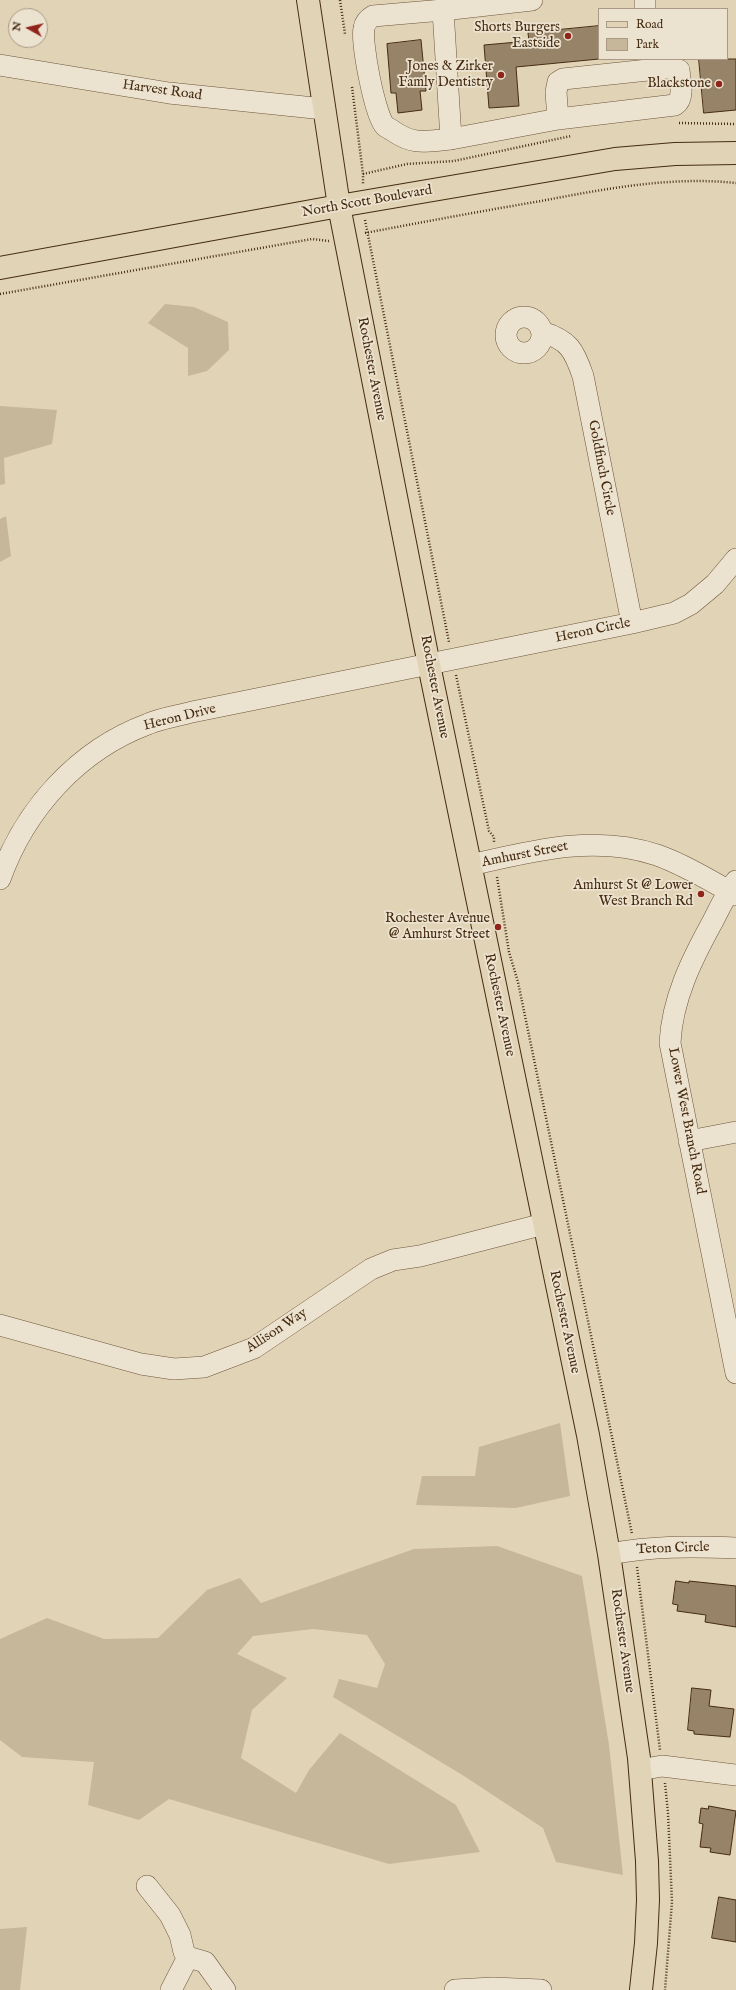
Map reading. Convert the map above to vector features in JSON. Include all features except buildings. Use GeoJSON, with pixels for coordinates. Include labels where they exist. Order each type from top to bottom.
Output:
{"type":"FeatureCollection","features":[{"type":"Feature","properties":{"kind":"main road","name":"Rochester Avenue"},"geometry":{"type":"LineString","coordinates":[[308,0],[345,237],[429,665],[588,1435],[609,1554],[640,1770],[647,1861],[648,1900],[646,1943],[641,1990]]}},
{"type":"Feature","properties":{"kind":"main road","name":"North Scott Boulevard"},"geometry":{"type":"LineString","coordinates":[[0,268],[339,206],[636,157],[696,153],[736,153]]}},
{"type":"Feature","properties":{"kind":"street"},"geometry":{"type":"LineString","coordinates":[[532,0],[373,16],[364,26],[363,36],[371,87],[385,125],[404,138],[413,142],[451,139],[558,119],[675,104],[679,102],[681,96],[679,70],[649,64],[563,79],[558,82],[556,92],[558,119]]}},
{"type":"Feature","properties":{"kind":"street"},"geometry":{"type":"LineString","coordinates":[[443,10],[451,139]]}},
{"type":"Feature","properties":{"kind":"street","name":"Harvest Road"},"geometry":{"type":"LineString","coordinates":[[0,65],[169,94],[324,109]]}},
{"type":"Feature","properties":{"kind":"street","name":"Goldfinch Circle"},"geometry":{"type":"LineString","coordinates":[[542,332],[556,336],[568,344],[576,354],[583,376],[632,623]]}},
{"type":"Feature","properties":{"kind":"street","name":"Heron Circle"},"geometry":{"type":"LineString","coordinates":[[429,665],[674,613],[690,604],[715,584],[736,559]]}},
{"type":"Feature","properties":{"kind":"street","name":"Heron Drive"},"geometry":{"type":"LineString","coordinates":[[0,880],[22,832],[43,800],[68,772],[99,749],[123,735],[149,723],[192,712],[429,665]]}},
{"type":"Feature","properties":{"kind":"street","name":"Amhurst Street"},"geometry":{"type":"LineString","coordinates":[[471,865],[548,848],[571,845],[602,845],[626,848],[656,855],[733,889]]}},
{"type":"Feature","properties":{"kind":"street","name":"Lower West Branch Road"},"geometry":{"type":"LineString","coordinates":[[733,889],[697,951],[681,989],[671,1021],[670,1043],[736,1373]]}},
{"type":"Feature","properties":{"kind":"street"},"geometry":{"type":"LineString","coordinates":[[689,1141],[736,1132]]}},
{"type":"Feature","properties":{"kind":"street","name":"Allison Way"},"geometry":{"type":"LineString","coordinates":[[0,1325],[141,1364],[174,1369],[204,1368],[254,1348],[370,1269],[393,1260],[420,1256],[544,1224]]}},
{"type":"Feature","properties":{"kind":"street","name":"Teton Circle"},"geometry":{"type":"LineString","coordinates":[[609,1554],[634,1550],[690,1546],[736,1548]]}},
{"type":"Feature","properties":{"kind":"street"},"geometry":{"type":"LineString","coordinates":[[640,1770],[662,1766],[736,1775]]}},
{"type":"Feature","properties":{"kind":"street"},"geometry":{"type":"LineString","coordinates":[[147,1886],[170,1915],[180,1935],[184,1952],[188,1957],[205,1962],[216,1986]]}},
{"type":"Feature","properties":{"kind":"street"},"geometry":{"type":"LineString","coordinates":[[177,1987],[188,1957]]}},
{"type":"Feature","properties":{"kind":"street"},"geometry":{"type":"LineString","coordinates":[[456,1990],[493,1988],[541,1990]]}},
{"type":"Feature","properties":{"kind":"path"},"geometry":{"type":"LineString","coordinates":[[672,123],[736,124]]}},
{"type":"Feature","properties":{"kind":"path"},"geometry":{"type":"LineString","coordinates":[[363,174],[408,164],[454,161],[578,135]]}},
{"type":"Feature","properties":{"kind":"path"},"geometry":{"type":"LineString","coordinates":[[0,294],[312,239],[328,241],[589,192],[641,184],[692,182],[736,183]]}},
{"type":"Feature","properties":{"kind":"green space"},"geometry":{"type":"Polygon","coordinates":[[[165,304],[194,307],[228,322],[229,350],[207,371],[188,376],[188,348],[148,323],[165,304]]]}},
{"type":"Feature","properties":{"kind":"green space"},"geometry":{"type":"Polygon","coordinates":[[[0,406],[57,410],[52,444],[4,458],[5,484],[0,485],[0,406]]]}},
{"type":"Feature","properties":{"kind":"green space"},"geometry":{"type":"Polygon","coordinates":[[[6,516],[11,556],[0,562],[0,519],[6,516]]]}},
{"type":"Feature","properties":{"kind":"green space"},"geometry":{"type":"Polygon","coordinates":[[[560,1423],[570,1496],[516,1508],[416,1505],[422,1476],[475,1476],[479,1447],[560,1423]]]}},
{"type":"Feature","properties":{"kind":"green space"},"geometry":{"type":"Polygon","coordinates":[[[497,1546],[582,1576],[609,1745],[623,1875],[556,1862],[543,1828],[464,1776],[333,1697],[339,1679],[377,1688],[385,1664],[367,1635],[313,1629],[253,1636],[237,1654],[287,1678],[252,1710],[241,1758],[296,1793],[309,1770],[340,1733],[456,1805],[480,1852],[389,1864],[169,1799],[139,1820],[88,1805],[94,1762],[22,1757],[0,1740],[0,1639],[47,1618],[104,1639],[158,1638],[207,1590],[240,1578],[261,1603],[414,1549],[497,1546]]]}},
{"type":"Feature","properties":{"kind":"green space"},"geometry":{"type":"Polygon","coordinates":[[[27,1927],[20,1990],[0,1990],[0,1929],[27,1927]]]}},
{"type":"Feature","properties":{"kind":"place","name":"Shorts Burgers Eastside"},"geometry":{"type":"Point","coordinates":[568,36]}},
{"type":"Feature","properties":{"kind":"place","name":"Jones & Zirker Famly Dentistry"},"geometry":{"type":"Point","coordinates":[501,75]}},
{"type":"Feature","properties":{"kind":"place","name":"Blackstone"},"geometry":{"type":"Point","coordinates":[719,84]}},
{"type":"Feature","properties":{"kind":"place","name":"Amhurst St @ Lower West Branch Rd"},"geometry":{"type":"Point","coordinates":[701,894]}},
{"type":"Feature","properties":{"kind":"place","name":"Rochester Avenue @ Amhurst Street"},"geometry":{"type":"Point","coordinates":[498,927]}}]}
